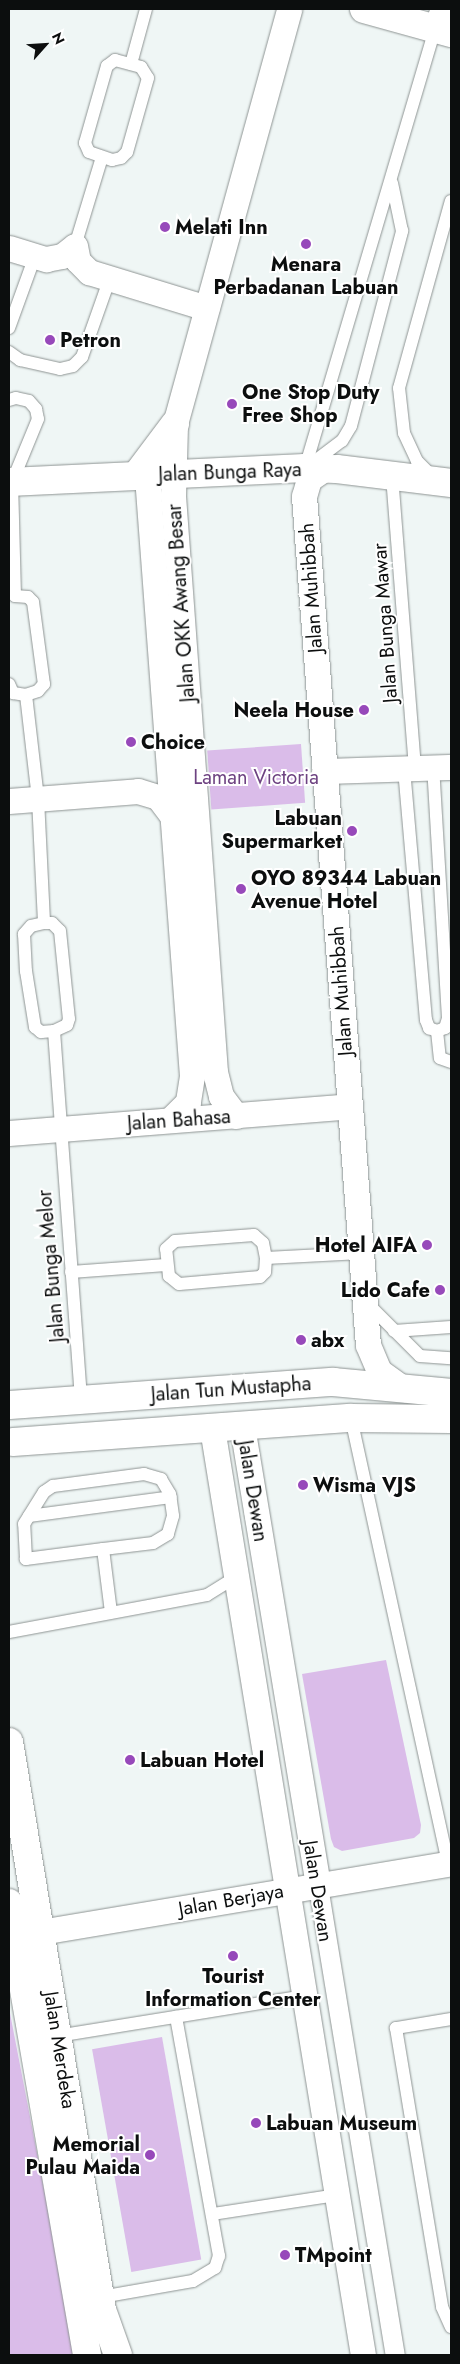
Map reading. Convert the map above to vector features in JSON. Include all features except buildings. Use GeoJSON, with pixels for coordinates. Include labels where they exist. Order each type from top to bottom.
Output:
{"type":"FeatureCollection","features":[{"type":"Feature","properties":{"kind":"main road"},"geometry":{"type":"LineString","coordinates":[[364,9],[443,24]]}},
{"type":"Feature","properties":{"kind":"main road"},"geometry":{"type":"LineString","coordinates":[[152,475],[175,424]]}},
{"type":"Feature","properties":{"kind":"main road","name":"Jalan Bunga Raya"},"geometry":{"type":"LineString","coordinates":[[11,482],[314,469],[445,482]]}},
{"type":"Feature","properties":{"kind":"main road","name":"Jalan Tun Mustapha"},"geometry":{"type":"LineString","coordinates":[[10,1404],[333,1382],[451,1393]]}},
{"type":"Feature","properties":{"kind":"main road"},"geometry":{"type":"LineString","coordinates":[[10,1404],[14,1424],[11,1447]]}},
{"type":"Feature","properties":{"kind":"main road","name":"Jalan Tun Mustapha"},"geometry":{"type":"LineString","coordinates":[[11,1447],[212,1428],[351,1418],[451,1419]]}},
{"type":"Feature","properties":{"kind":"main road","name":"Jalan Merdeka"},"geometry":{"type":"LineString","coordinates":[[9,1742],[101,2298],[107,2328],[118,2355]]}},
{"type":"Feature","properties":{"kind":"main road","name":"Jalan Merdeka"},"geometry":{"type":"LineString","coordinates":[[9,1903],[87,2355]]}},
{"type":"Feature","properties":{"kind":"street","name":"Jalan OKK Awang Besar"},"geometry":{"type":"LineString","coordinates":[[170,1120],[188,1102],[192,1076],[173,817],[152,475],[175,424],[289,9]]}},
{"type":"Feature","properties":{"kind":"street"},"geometry":{"type":"LineString","coordinates":[[9,248],[35,256],[54,259],[76,246],[82,267],[110,278],[207,308]]}},
{"type":"Feature","properties":{"kind":"street","name":"Jalan Muhibbah"},"geometry":{"type":"LineString","coordinates":[[314,469],[304,496],[365,1300],[372,1358],[379,1371],[404,1388]]}},
{"type":"Feature","properties":{"kind":"street","name":"Jalan OKK Awang Besar"},"geometry":{"type":"LineString","coordinates":[[152,475],[214,1072],[221,1096],[236,1116]]}},
{"type":"Feature","properties":{"kind":"street"},"geometry":{"type":"LineString","coordinates":[[324,771],[426,768]]}},
{"type":"Feature","properties":{"kind":"street"},"geometry":{"type":"LineString","coordinates":[[9,801],[138,791],[158,797],[173,817]]}},
{"type":"Feature","properties":{"kind":"street","name":"Jalan Bahasa"},"geometry":{"type":"LineString","coordinates":[[9,1133],[350,1106]]}},
{"type":"Feature","properties":{"kind":"street","name":"Jalan Dewan"},"geometry":{"type":"LineString","coordinates":[[242,1426],[395,2355]]}},
{"type":"Feature","properties":{"kind":"street","name":"Jalan Dewan"},"geometry":{"type":"LineString","coordinates":[[212,1428],[363,2355]]}},
{"type":"Feature","properties":{"kind":"street"},"geometry":{"type":"LineString","coordinates":[[236,1577],[266,1571]]}},
{"type":"Feature","properties":{"kind":"street","name":"Jalan Berjaya"},"geometry":{"type":"LineString","coordinates":[[40,1932],[450,1864]]}},
{"type":"Feature","properties":{"kind":"lane"},"geometry":{"type":"LineString","coordinates":[[131,64],[146,9]]}},
{"type":"Feature","properties":{"kind":"lane"},"geometry":{"type":"LineString","coordinates":[[314,469],[392,183],[443,24]]}},
{"type":"Feature","properties":{"kind":"lane"},"geometry":{"type":"LineString","coordinates":[[115,60],[144,69],[148,78],[128,152],[116,160],[102,157],[90,152],[85,143],[107,66],[115,60]]}},
{"type":"Feature","properties":{"kind":"lane"},"geometry":{"type":"LineString","coordinates":[[76,246],[102,157]]}},
{"type":"Feature","properties":{"kind":"lane"},"geometry":{"type":"LineString","coordinates":[[314,469],[342,441],[350,426],[402,231],[392,183]]}},
{"type":"Feature","properties":{"kind":"lane"},"geometry":{"type":"LineString","coordinates":[[445,482],[427,472],[410,449],[404,433],[398,398],[451,200]]}},
{"type":"Feature","properties":{"kind":"lane"},"geometry":{"type":"LineString","coordinates":[[9,328],[35,256]]}},
{"type":"Feature","properties":{"kind":"lane"},"geometry":{"type":"LineString","coordinates":[[9,352],[20,360],[60,369],[73,366],[82,357],[110,278]]}},
{"type":"Feature","properties":{"kind":"lane"},"geometry":{"type":"LineString","coordinates":[[9,400],[16,398],[30,401],[36,409],[38,419],[11,482],[12,596],[28,597],[33,602],[44,684],[38,691],[26,695],[12,693],[9,684]]}},
{"type":"Feature","properties":{"kind":"lane","name":"Jalan Bunga Mawar"},"geometry":{"type":"LineString","coordinates":[[392,476],[426,768],[448,1018],[445,1028],[437,1031],[429,1028],[426,1020],[426,768]]}},
{"type":"Feature","properties":{"kind":"lane"},"geometry":{"type":"LineString","coordinates":[[26,695],[38,799],[44,922]]}},
{"type":"Feature","properties":{"kind":"lane"},"geometry":{"type":"LineString","coordinates":[[44,922],[52,923],[60,931],[66,983],[67,1026],[54,1031],[41,1032],[35,1028],[26,971],[24,934],[30,926],[44,922]]}},
{"type":"Feature","properties":{"kind":"lane","name":"Jalan Bunga Melor"},"geometry":{"type":"LineString","coordinates":[[54,1031],[59,1129],[81,1400]]}},
{"type":"Feature","properties":{"kind":"lane"},"geometry":{"type":"LineString","coordinates":[[437,1031],[440,1058],[451,1062]]}},
{"type":"Feature","properties":{"kind":"lane"},"geometry":{"type":"LineString","coordinates":[[216,1237],[259,1237],[266,1258],[265,1272],[260,1277],[250,1280],[179,1284],[170,1276],[166,1265],[170,1244],[216,1237]]}},
{"type":"Feature","properties":{"kind":"lane"},"geometry":{"type":"LineString","coordinates":[[266,1258],[361,1253]]}},
{"type":"Feature","properties":{"kind":"lane"},"geometry":{"type":"LineString","coordinates":[[71,1272],[166,1265]]}},
{"type":"Feature","properties":{"kind":"lane"},"geometry":{"type":"LineString","coordinates":[[365,1300],[420,1356],[451,1358]]}},
{"type":"Feature","properties":{"kind":"lane"},"geometry":{"type":"LineString","coordinates":[[394,1331],[451,1326]]}},
{"type":"Feature","properties":{"kind":"lane"},"geometry":{"type":"LineString","coordinates":[[351,1418],[450,1864]]}},
{"type":"Feature","properties":{"kind":"lane"},"geometry":{"type":"LineString","coordinates":[[153,1474],[167,1485],[171,1498],[172,1526],[161,1540],[26,1559],[23,1530],[29,1516],[44,1492],[58,1484],[153,1474]]}},
{"type":"Feature","properties":{"kind":"lane"},"geometry":{"type":"LineString","coordinates":[[29,1516],[171,1498]]}},
{"type":"Feature","properties":{"kind":"lane"},"geometry":{"type":"LineString","coordinates":[[102,1549],[111,1612]]}},
{"type":"Feature","properties":{"kind":"lane"},"geometry":{"type":"LineString","coordinates":[[9,1632],[207,1595],[236,1577]]}},
{"type":"Feature","properties":{"kind":"lane"},"geometry":{"type":"LineString","coordinates":[[57,2036],[304,1996]]}},
{"type":"Feature","properties":{"kind":"lane"},"geometry":{"type":"LineString","coordinates":[[101,2298],[205,2276],[214,2268],[219,2256],[213,2214],[176,2017]]}},
{"type":"Feature","properties":{"kind":"lane"},"geometry":{"type":"LineString","coordinates":[[451,2019],[396,2028],[442,2306],[451,2327]]}},
{"type":"Feature","properties":{"kind":"lane"},"geometry":{"type":"LineString","coordinates":[[213,2214],[337,2195]]}},
{"type":"Feature","properties":{"kind":"green space","name":"Laman Victoria"},"geometry":{"type":"Polygon","coordinates":[[[301,744],[305,803],[211,809],[207,751],[301,744]]]}},
{"type":"Feature","properties":{"kind":"green space"},"geometry":{"type":"Polygon","coordinates":[[[386,1660],[421,1825],[420,1833],[414,1838],[342,1851],[334,1847],[331,1839],[302,1674],[386,1660]]]}},
{"type":"Feature","properties":{"kind":"green space"},"geometry":{"type":"Polygon","coordinates":[[[9,2008],[76,2355],[9,2355],[9,2008]]]}},
{"type":"Feature","properties":{"kind":"green space"},"geometry":{"type":"Polygon","coordinates":[[[162,2037],[201,2260],[131,2272],[92,2049],[162,2037]]]}},
{"type":"Feature","properties":{"kind":"place","name":"Melati Inn"},"geometry":{"type":"Point","coordinates":[165,227]}},
{"type":"Feature","properties":{"kind":"place","name":"Menara Perbadanan Labuan"},"geometry":{"type":"Point","coordinates":[306,244]}},
{"type":"Feature","properties":{"kind":"place","name":"Petron"},"geometry":{"type":"Point","coordinates":[50,340]}},
{"type":"Feature","properties":{"kind":"place","name":"One Stop Duty Free Shop"},"geometry":{"type":"Point","coordinates":[232,404]}},
{"type":"Feature","properties":{"kind":"place","name":"Neela House"},"geometry":{"type":"Point","coordinates":[364,710]}},
{"type":"Feature","properties":{"kind":"place","name":"Choice"},"geometry":{"type":"Point","coordinates":[131,742]}},
{"type":"Feature","properties":{"kind":"place","name":"Labuan Supermarket"},"geometry":{"type":"Point","coordinates":[352,831]}},
{"type":"Feature","properties":{"kind":"place","name":"OYO 89344 Labuan Avenue Hotel"},"geometry":{"type":"Point","coordinates":[241,889]}},
{"type":"Feature","properties":{"kind":"place","name":"Hotel AIFA"},"geometry":{"type":"Point","coordinates":[427,1245]}},
{"type":"Feature","properties":{"kind":"place","name":"Lido Cafe"},"geometry":{"type":"Point","coordinates":[440,1290]}},
{"type":"Feature","properties":{"kind":"place","name":"abx"},"geometry":{"type":"Point","coordinates":[301,1340]}},
{"type":"Feature","properties":{"kind":"place","name":"Wisma VJS"},"geometry":{"type":"Point","coordinates":[303,1485]}},
{"type":"Feature","properties":{"kind":"place","name":"Labuan Hotel"},"geometry":{"type":"Point","coordinates":[130,1760]}},
{"type":"Feature","properties":{"kind":"place","name":"Tourist Information Center"},"geometry":{"type":"Point","coordinates":[233,1956]}},
{"type":"Feature","properties":{"kind":"place","name":"Labuan Museum"},"geometry":{"type":"Point","coordinates":[256,2123]}},
{"type":"Feature","properties":{"kind":"place","name":"Memorial Pulau Maida"},"geometry":{"type":"Point","coordinates":[150,2155]}},
{"type":"Feature","properties":{"kind":"place","name":"TMpoint"},"geometry":{"type":"Point","coordinates":[285,2255]}}]}
